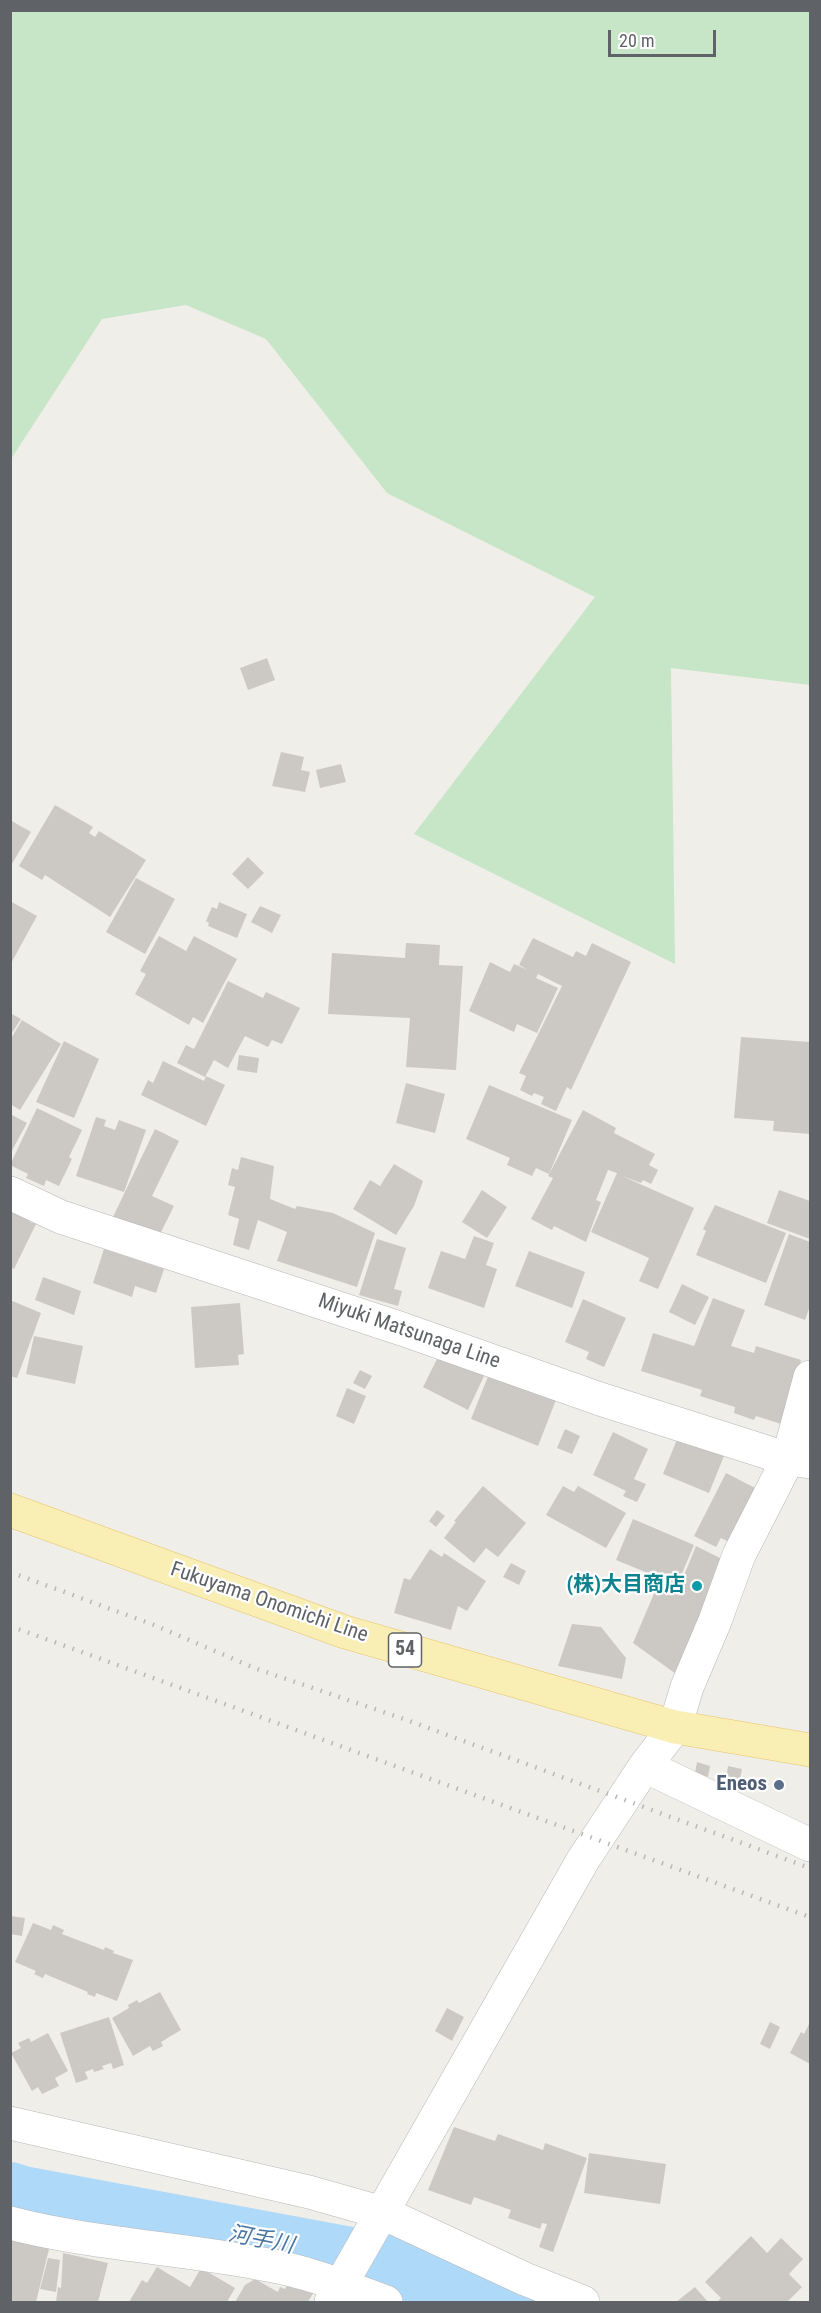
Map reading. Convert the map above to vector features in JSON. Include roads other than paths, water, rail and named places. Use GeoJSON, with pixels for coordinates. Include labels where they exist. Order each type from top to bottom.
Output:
{"type":"FeatureCollection","features":[{"type":"Feature","properties":{"kind":"main road","name":"Fukuyama Onomichi Line"},"geometry":{"type":"LineString","coordinates":[[10,1510],[345,1632],[675,1727],[810,1750]]}},
{"type":"Feature","properties":{"kind":"street","name":"Miyuki Matsunaga Line"},"geometry":{"type":"LineString","coordinates":[[10,1193],[61,1217],[402,1329],[600,1399],[799,1461]]}},
{"type":"Feature","properties":{"kind":"street"},"geometry":{"type":"LineString","coordinates":[[340,2287],[583,1860],[645,1766],[675,1727],[687,1688],[739,1555],[799,1461],[810,1377]]}},
{"type":"Feature","properties":{"kind":"street"},"geometry":{"type":"LineString","coordinates":[[645,1766],[810,1845]]}},
{"type":"Feature","properties":{"kind":"street"},"geometry":{"type":"LineString","coordinates":[[10,2123],[309,2193],[380,2219],[583,2302]]}},
{"type":"Feature","properties":{"kind":"street"},"geometry":{"type":"LineString","coordinates":[[10,2223],[130,2245],[270,2265],[386,2302]]}},
{"type":"Feature","properties":{"kind":"waterway","name":"河手川"},"geometry":{"type":"LineString","coordinates":[[10,2194],[436,2275],[507,2302]]}},
{"type":"Feature","properties":{"kind":"railway"},"geometry":{"type":"LineString","coordinates":[[10,1572],[154,1625],[257,1669],[401,1718],[810,1868]]}},
{"type":"Feature","properties":{"kind":"railway"},"geometry":{"type":"LineString","coordinates":[[10,1626],[810,1917]]}},
{"type":"Feature","properties":{"kind":"place","name":"(株)大目商店"},"geometry":{"type":"Point","coordinates":[697,1586]}},
{"type":"Feature","properties":{"kind":"place","name":"Eneos"},"geometry":{"type":"Point","coordinates":[779,1785]}}]}
